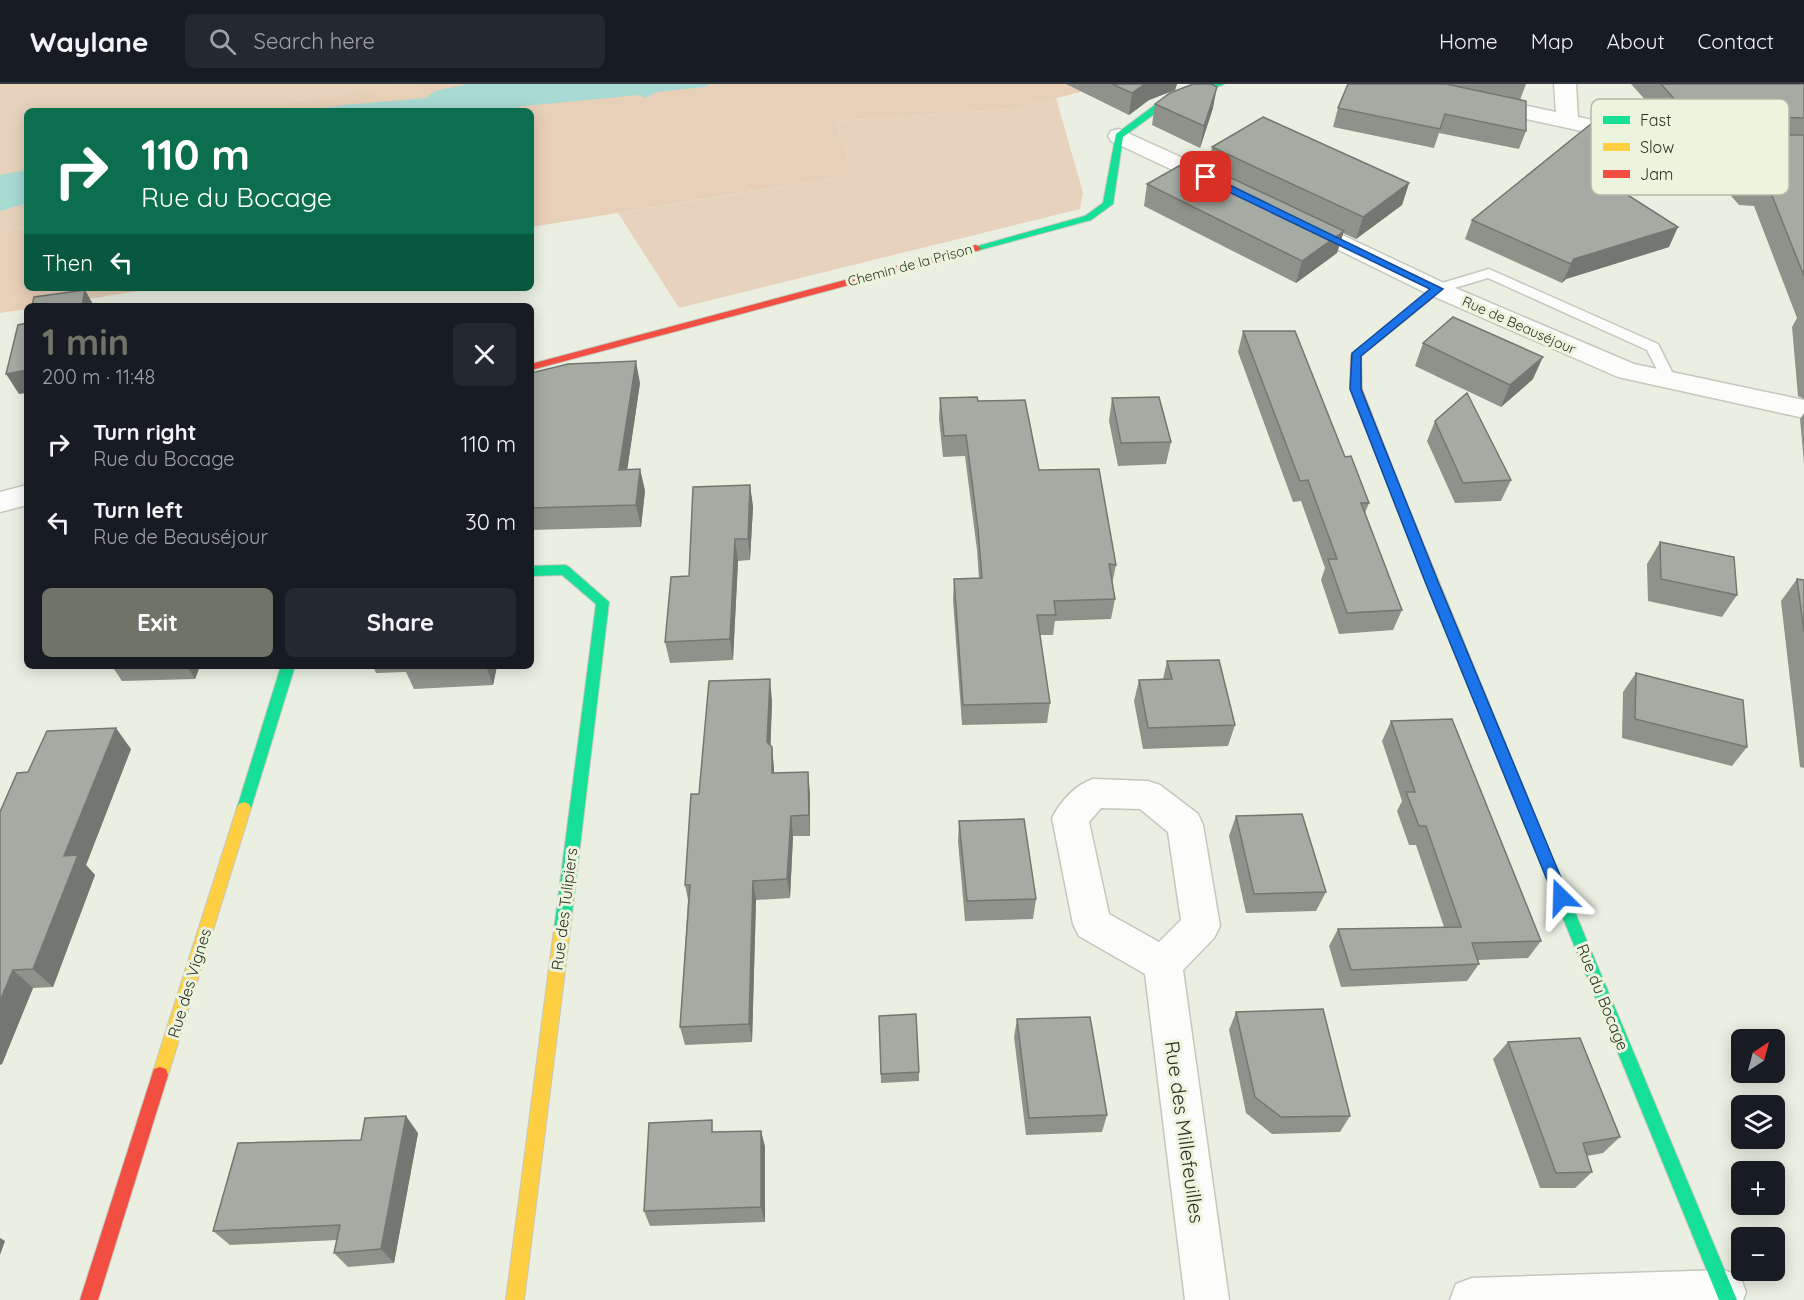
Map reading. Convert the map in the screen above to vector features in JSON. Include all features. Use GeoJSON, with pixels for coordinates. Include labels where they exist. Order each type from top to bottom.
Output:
{"type":"FeatureCollection","features":[{"type":"Feature","properties":{"kind":"street"},"geometry":{"type":"LineString","coordinates":[[1220,84],[1158,107],[1119,136],[1237,192]]}},
{"type":"Feature","properties":{"kind":"street"},"geometry":{"type":"LineString","coordinates":[[1394,84],[1591,125]]}},
{"type":"Feature","properties":{"kind":"street"},"geometry":{"type":"LineString","coordinates":[[1565,84],[1567,120]]}},
{"type":"Feature","properties":{"kind":"street","name":"Chemin de la Prison"},"geometry":{"type":"LineString","coordinates":[[534,366],[1088,218],[1108,204],[1119,136]]}},
{"type":"Feature","properties":{"kind":"street"},"geometry":{"type":"LineString","coordinates":[[1789,149],[1804,149]]}},
{"type":"Feature","properties":{"kind":"street","name":"Rue de Beauséjour"},"geometry":{"type":"LineString","coordinates":[[1280,213],[1437,289],[1627,371],[1804,409]]}},
{"type":"Feature","properties":{"kind":"street","name":"Rue du Bocage"},"geometry":{"type":"LineString","coordinates":[[1437,289],[1356,355],[1356,389],[1433,584],[1726,1296]]}},
{"type":"Feature","properties":{"kind":"street"},"geometry":{"type":"LineString","coordinates":[[0,502],[24,496]]}},
{"type":"Feature","properties":{"kind":"street","name":"Rue des Tulipiers"},"geometry":{"type":"LineString","coordinates":[[515,1300],[603,602],[565,570],[534,571]]}},
{"type":"Feature","properties":{"kind":"street","name":"Rue des Vignes"},"geometry":{"type":"LineString","coordinates":[[89,1300],[287,669]]}},
{"type":"Feature","properties":{"kind":"street"},"geometry":{"type":"LineString","coordinates":[[1093,793],[1148,795],[1185,825],[1201,926],[1163,964],[1092,924],[1070,818],[1093,793]]}},
{"type":"Feature","properties":{"kind":"street","name":"Rue des Millefeuilles"},"geometry":{"type":"LineString","coordinates":[[1163,964],[1207,1300]]}},
{"type":"Feature","properties":{"kind":"street"},"geometry":{"type":"LineString","coordinates":[[1472,1300],[1726,1296]]}},
{"type":"Feature","properties":{"kind":"lane"},"geometry":{"type":"LineString","coordinates":[[1437,289],[1489,273],[1653,347],[1669,380]]}},
{"type":"Feature","properties":{"kind":"shaded area"},"geometry":{"type":"Polygon","coordinates":[[[0,84],[453,84],[320,108],[24,108],[24,228],[0,232],[0,84]]]}},
{"type":"Feature","properties":{"kind":"shaded area"},"geometry":{"type":"Polygon","coordinates":[[[421,84],[1112,84],[1013,109],[835,121],[853,175],[534,227],[534,108],[266,108],[421,84]]]}},
{"type":"Feature","properties":{"kind":"shaded area"},"geometry":{"type":"Polygon","coordinates":[[[1056,98],[1083,193],[1080,209],[679,308],[618,213],[853,175],[835,121],[1013,109],[1056,98]]]}},
{"type":"Feature","properties":{"kind":"shaded area"},"geometry":{"type":"Polygon","coordinates":[[[24,228],[24,291],[138,291],[64,303],[24,303],[24,309],[0,313],[0,232],[24,228]]]}},
{"type":"Feature","properties":{"kind":"water"},"geometry":{"type":"Polygon","coordinates":[[[468,84],[709,84],[705,87],[656,92],[645,98],[640,95],[515,108],[326,108],[426,98],[435,91],[468,84]]]}},
{"type":"Feature","properties":{"kind":"water"},"geometry":{"type":"Polygon","coordinates":[[[24,171],[24,204],[0,211],[0,175],[24,171]]]}},
{"type":"Feature","properties":{"kind":"building"},"geometry":{"type":"Polygon","coordinates":[[[1112,84],[1145,84],[1132,93],[1112,84]]]}},
{"type":"Feature","properties":{"kind":"building"},"geometry":{"type":"Polygon","coordinates":[[[1193,84],[1211,84],[1217,87],[1204,126],[1155,104],[1170,93],[1193,84]]]}},
{"type":"Feature","properties":{"kind":"building"},"geometry":{"type":"Polygon","coordinates":[[[1348,84],[1446,84],[1526,101],[1526,131],[1445,114],[1440,129],[1338,108],[1348,84]]]}},
{"type":"Feature","properties":{"kind":"building"},"geometry":{"type":"Polygon","coordinates":[[[1661,84],[1804,84],[1804,118],[1789,118],[1789,99],[1674,99],[1661,84]]]}},
{"type":"Feature","properties":{"kind":"building"},"geometry":{"type":"Polygon","coordinates":[[[1263,117],[1409,183],[1363,217],[1212,147],[1263,117]]]}},
{"type":"Feature","properties":{"kind":"building"},"geometry":{"type":"Polygon","coordinates":[[[1591,124],[1591,195],[1628,195],[1678,227],[1574,259],[1571,264],[1472,220],[1591,124]]]}},
{"type":"Feature","properties":{"kind":"building"},"geometry":{"type":"Polygon","coordinates":[[[1789,135],[1804,135],[1804,276],[1772,195],[1789,195],[1789,135]]]}},
{"type":"Feature","properties":{"kind":"building"},"geometry":{"type":"Polygon","coordinates":[[[1191,159],[1344,231],[1302,261],[1147,184],[1191,159]]]}},
{"type":"Feature","properties":{"kind":"building"},"geometry":{"type":"Polygon","coordinates":[[[85,291],[83,303],[33,303],[34,297],[85,291]]]}},
{"type":"Feature","properties":{"kind":"building"},"geometry":{"type":"Polygon","coordinates":[[[1453,317],[1543,357],[1510,385],[1423,343],[1453,317]]]}},
{"type":"Feature","properties":{"kind":"building"},"geometry":{"type":"Polygon","coordinates":[[[24,324],[24,371],[6,374],[18,325],[24,324]]]}},
{"type":"Feature","properties":{"kind":"building"},"geometry":{"type":"Polygon","coordinates":[[[1243,331],[1295,331],[1345,457],[1351,456],[1369,503],[1361,503],[1402,610],[1347,613],[1328,559],[1337,559],[1308,480],[1300,481],[1243,331]]]}},
{"type":"Feature","properties":{"kind":"building"},"geometry":{"type":"Polygon","coordinates":[[[636,361],[619,470],[640,469],[636,505],[534,508],[534,372],[568,364],[636,361]]]}},
{"type":"Feature","properties":{"kind":"building"},"geometry":{"type":"Polygon","coordinates":[[[1467,393],[1511,480],[1463,483],[1435,421],[1467,393]]]}},
{"type":"Feature","properties":{"kind":"building"},"geometry":{"type":"Polygon","coordinates":[[[977,397],[978,401],[1025,400],[1039,470],[1099,469],[1116,565],[1109,564],[1115,599],[1054,601],[1056,615],[1037,615],[1050,703],[963,705],[954,579],[982,578],[966,435],[944,436],[940,398],[977,397]]]}},
{"type":"Feature","properties":{"kind":"building"},"geometry":{"type":"Polygon","coordinates":[[[1159,397],[1171,442],[1121,443],[1112,398],[1159,397]]]}},
{"type":"Feature","properties":{"kind":"building"},"geometry":{"type":"Polygon","coordinates":[[[750,485],[748,539],[735,539],[730,639],[665,642],[671,577],[689,576],[693,487],[750,485]]]}},
{"type":"Feature","properties":{"kind":"building"},"geometry":{"type":"Polygon","coordinates":[[[1660,542],[1734,557],[1737,595],[1661,579],[1660,542]]]}},
{"type":"Feature","properties":{"kind":"building"},"geometry":{"type":"Polygon","coordinates":[[[1797,579],[1804,580],[1804,632],[1797,579]]]}},
{"type":"Feature","properties":{"kind":"building"},"geometry":{"type":"Polygon","coordinates":[[[1219,660],[1235,725],[1148,728],[1139,680],[1172,679],[1167,661],[1219,660]]]}},
{"type":"Feature","properties":{"kind":"building"},"geometry":{"type":"Polygon","coordinates":[[[1636,673],[1743,700],[1747,747],[1635,719],[1636,673]]]}},
{"type":"Feature","properties":{"kind":"building"},"geometry":{"type":"Polygon","coordinates":[[[770,679],[767,742],[772,747],[772,773],[808,772],[809,815],[791,816],[787,879],[753,881],[749,1024],[680,1027],[690,885],[685,885],[691,794],[699,794],[709,681],[770,679]]]}},
{"type":"Feature","properties":{"kind":"building"},"geometry":{"type":"Polygon","coordinates":[[[1452,719],[1541,941],[1472,943],[1479,964],[1351,970],[1338,929],[1461,927],[1426,826],[1419,826],[1406,792],[1415,792],[1391,721],[1452,719]]]}},
{"type":"Feature","properties":{"kind":"building"},"geometry":{"type":"Polygon","coordinates":[[[116,728],[64,856],[78,855],[33,969],[13,970],[0,1001],[0,812],[17,773],[28,772],[47,731],[116,728]]]}},
{"type":"Feature","properties":{"kind":"building"},"geometry":{"type":"Polygon","coordinates":[[[1302,814],[1326,892],[1254,894],[1236,816],[1302,814]]]}},
{"type":"Feature","properties":{"kind":"building"},"geometry":{"type":"Polygon","coordinates":[[[1024,819],[1036,899],[967,901],[959,821],[1024,819]]]}},
{"type":"Feature","properties":{"kind":"building"},"geometry":{"type":"Polygon","coordinates":[[[1323,1009],[1350,1116],[1281,1117],[1255,1097],[1236,1012],[1323,1009]]]}},
{"type":"Feature","properties":{"kind":"building"},"geometry":{"type":"Polygon","coordinates":[[[916,1014],[919,1072],[881,1074],[879,1016],[916,1014]]]}},
{"type":"Feature","properties":{"kind":"building"},"geometry":{"type":"Polygon","coordinates":[[[1090,1017],[1107,1115],[1029,1118],[1017,1019],[1090,1017]]]}},
{"type":"Feature","properties":{"kind":"building"},"geometry":{"type":"Polygon","coordinates":[[[1580,1038],[1620,1137],[1583,1143],[1592,1172],[1556,1173],[1508,1042],[1580,1038]]]}},
{"type":"Feature","properties":{"kind":"building"},"geometry":{"type":"Polygon","coordinates":[[[406,1116],[381,1249],[334,1253],[340,1225],[213,1231],[238,1143],[361,1140],[365,1118],[406,1116]]]}},
{"type":"Feature","properties":{"kind":"building"},"geometry":{"type":"Polygon","coordinates":[[[712,1120],[712,1132],[761,1131],[761,1207],[644,1211],[649,1123],[712,1120]]]}},
{"type":"Feature","properties":{"kind":"traffic: fast"},"geometry":{"type":"LineString","coordinates":[[976,248],[1088,218],[1108,204],[1119,136],[1158,107],[1220,84]]}},
{"type":"Feature","properties":{"kind":"traffic: fast"},"geometry":{"type":"LineString","coordinates":[[534,571],[565,570],[603,602],[562,930]]}},
{"type":"Feature","properties":{"kind":"traffic: fast"},"geometry":{"type":"LineString","coordinates":[[244,808],[287,669]]}},
{"type":"Feature","properties":{"kind":"traffic: fast"},"geometry":{"type":"LineString","coordinates":[[1552,874],[1728,1300]]}},
{"type":"Feature","properties":{"kind":"traffic: slow"},"geometry":{"type":"LineString","coordinates":[[1399,499],[1552,874]]}},
{"type":"Feature","properties":{"kind":"traffic: slow"},"geometry":{"type":"LineString","coordinates":[[160,1075],[244,808]]}},
{"type":"Feature","properties":{"kind":"traffic: slow"},"geometry":{"type":"LineString","coordinates":[[515,1300],[562,930]]}},
{"type":"Feature","properties":{"kind":"traffic: jam"},"geometry":{"type":"LineString","coordinates":[[534,366],[976,248]]}},
{"type":"Feature","properties":{"kind":"traffic: jam"},"geometry":{"type":"LineString","coordinates":[[1399,499],[1356,389],[1356,355],[1437,289]]}},
{"type":"Feature","properties":{"kind":"traffic: jam"},"geometry":{"type":"LineString","coordinates":[[89,1300],[160,1075]]}},
{"type":"Feature","properties":{"kind":"route"},"geometry":{"type":"LineString","coordinates":[[1206,177],[1437,289],[1356,355],[1356,389],[1561,897]]}}]}
